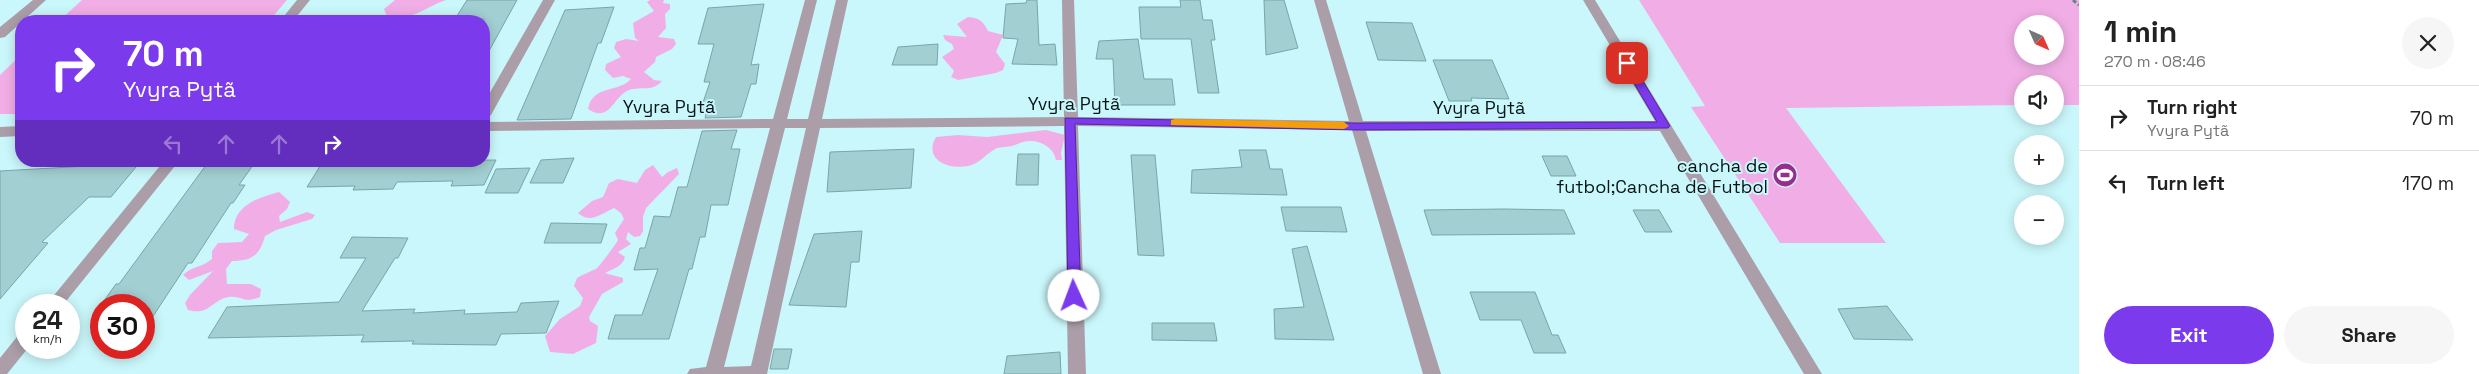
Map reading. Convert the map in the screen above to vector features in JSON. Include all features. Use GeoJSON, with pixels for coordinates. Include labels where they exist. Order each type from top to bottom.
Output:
{"type":"FeatureCollection","features":[{"type":"Feature","properties":{"kind":"street"},"geometry":{"type":"LineString","coordinates":[[22,15],[40,0]]}},
{"type":"Feature","properties":{"kind":"street"},"geometry":{"type":"LineString","coordinates":[[291,15],[304,0]]}},
{"type":"Feature","properties":{"kind":"street"},"geometry":{"type":"LineString","coordinates":[[490,104],[549,0]]}},
{"type":"Feature","properties":{"kind":"street"},"geometry":{"type":"LineString","coordinates":[[713,374],[811,0]]}},
{"type":"Feature","properties":{"kind":"street"},"geometry":{"type":"LineString","coordinates":[[696,374],[758,374],[842,0]]}},
{"type":"Feature","properties":{"kind":"street"},"geometry":{"type":"LineString","coordinates":[[1068,0],[1069,120],[1077,374]]}},
{"type":"Feature","properties":{"kind":"street"},"geometry":{"type":"LineString","coordinates":[[1320,0],[1432,374]]}},
{"type":"Feature","properties":{"kind":"street"},"geometry":{"type":"LineString","coordinates":[[1589,0],[1813,374]]}},
{"type":"Feature","properties":{"kind":"street"},"geometry":{"type":"LineString","coordinates":[[0,34],[15,21]]}},
{"type":"Feature","properties":{"kind":"street","name":"Yvyra Pytã"},"geometry":{"type":"LineString","coordinates":[[490,126],[1069,120],[1357,126],[1664,126]]}},
{"type":"Feature","properties":{"kind":"street"},"geometry":{"type":"LineString","coordinates":[[0,132],[15,132]]}},
{"type":"Feature","properties":{"kind":"street"},"geometry":{"type":"LineString","coordinates":[[63,294],[167,167]]}},
{"type":"Feature","properties":{"kind":"street"},"geometry":{"type":"LineString","coordinates":[[0,370],[15,352]]}},
{"type":"Feature","properties":{"kind":"path"},"geometry":{"type":"LineString","coordinates":[[2073,0],[2079,5]]}},
{"type":"Feature","properties":{"kind":"shaded area"},"geometry":{"type":"Polygon","coordinates":[[[82,0],[287,0],[274,15],[66,15],[82,0]]]}},
{"type":"Feature","properties":{"kind":"shaded area"},"geometry":{"type":"Polygon","coordinates":[[[395,0],[446,0],[412,15],[386,15],[384,9],[395,0]]]}},
{"type":"Feature","properties":{"kind":"shaded area"},"geometry":{"type":"Polygon","coordinates":[[[650,0],[664,0],[663,3],[670,4],[670,9],[665,14],[666,28],[658,37],[674,39],[676,44],[672,49],[656,57],[655,62],[644,72],[654,80],[662,81],[651,88],[629,90],[619,97],[607,111],[595,113],[588,109],[595,96],[620,86],[631,79],[623,76],[613,78],[605,70],[606,64],[621,57],[614,48],[616,42],[626,39],[639,41],[635,38],[633,23],[654,11],[647,2],[650,0]]]}},
{"type":"Feature","properties":{"kind":"shaded area"},"geometry":{"type":"Polygon","coordinates":[[[1639,0],[2079,0],[2079,105],[2064,105],[2064,75],[2014,75],[2014,105],[1786,108],[1886,243],[1780,243],[1691,107],[1705,106],[1639,0]]]}},
{"type":"Feature","properties":{"kind":"shaded area"},"geometry":{"type":"Polygon","coordinates":[[[968,17],[981,21],[988,31],[1003,35],[996,52],[1005,64],[1003,70],[996,73],[958,80],[951,77],[954,71],[942,57],[954,49],[952,44],[945,40],[943,35],[967,37],[957,24],[968,17]]]}},
{"type":"Feature","properties":{"kind":"shaded area"},"geometry":{"type":"Polygon","coordinates":[[[15,61],[15,114],[0,114],[0,75],[15,61]]]}},
{"type":"Feature","properties":{"kind":"shaded area"},"geometry":{"type":"Polygon","coordinates":[[[1046,130],[1065,135],[1061,153],[1062,160],[1056,160],[1052,151],[1044,144],[1033,141],[997,148],[976,163],[960,167],[940,161],[935,157],[933,151],[936,137],[958,135],[987,137],[1046,130]]]}},
{"type":"Feature","properties":{"kind":"shaded area"},"geometry":{"type":"Polygon","coordinates":[[[653,165],[662,177],[677,168],[679,174],[646,208],[643,217],[643,231],[640,236],[634,237],[628,232],[626,239],[631,244],[618,252],[625,257],[622,263],[605,273],[623,278],[623,282],[602,294],[589,317],[590,321],[598,326],[596,343],[573,354],[550,352],[545,336],[560,319],[580,306],[583,298],[574,286],[577,278],[596,269],[600,264],[618,240],[615,233],[624,219],[621,213],[614,208],[591,218],[578,213],[592,201],[603,197],[609,183],[618,179],[637,183],[645,170],[653,165]]]}},
{"type":"Feature","properties":{"kind":"shaded area"},"geometry":{"type":"Polygon","coordinates":[[[279,192],[290,202],[287,209],[279,216],[280,222],[307,212],[315,215],[312,219],[276,230],[265,236],[261,248],[254,256],[245,260],[232,261],[226,269],[227,284],[251,284],[261,289],[260,297],[246,300],[229,297],[201,311],[188,310],[185,303],[190,295],[213,271],[189,280],[183,275],[212,259],[212,251],[218,243],[242,242],[249,234],[234,229],[238,214],[249,203],[279,192]]]}},
{"type":"Feature","properties":{"kind":"building"},"geometry":{"type":"Polygon","coordinates":[[[467,0],[517,0],[490,49],[490,15],[458,15],[467,0]]]}},
{"type":"Feature","properties":{"kind":"building"},"geometry":{"type":"Polygon","coordinates":[[[1027,0],[1037,0],[1039,45],[1055,44],[1057,65],[1012,64],[1018,39],[1003,38],[1006,4],[1026,3],[1027,0]]]}},
{"type":"Feature","properties":{"kind":"building"},"geometry":{"type":"Polygon","coordinates":[[[1180,0],[1200,0],[1203,20],[1212,20],[1215,40],[1211,40],[1219,93],[1198,93],[1191,39],[1141,39],[1139,7],[1181,7],[1180,0]]]}},
{"type":"Feature","properties":{"kind":"building"},"geometry":{"type":"Polygon","coordinates":[[[1264,0],[1284,0],[1298,48],[1266,55],[1264,0]]]}},
{"type":"Feature","properties":{"kind":"building"},"geometry":{"type":"Polygon","coordinates":[[[764,4],[751,65],[759,64],[756,84],[751,84],[741,117],[705,118],[706,114],[699,114],[710,82],[704,82],[714,44],[698,44],[708,8],[764,4]]]}},
{"type":"Feature","properties":{"kind":"building"},"geometry":{"type":"Polygon","coordinates":[[[614,7],[601,43],[598,43],[571,119],[517,120],[565,10],[614,7]]]}},
{"type":"Feature","properties":{"kind":"building"},"geometry":{"type":"Polygon","coordinates":[[[1366,22],[1412,23],[1426,61],[1378,60],[1366,22]]]}},
{"type":"Feature","properties":{"kind":"building"},"geometry":{"type":"Polygon","coordinates":[[[1138,39],[1144,79],[1172,79],[1175,105],[1115,105],[1113,59],[1096,59],[1099,41],[1138,39]]]}},
{"type":"Feature","properties":{"kind":"building"},"geometry":{"type":"Polygon","coordinates":[[[938,44],[937,65],[892,65],[898,47],[938,44]]]}},
{"type":"Feature","properties":{"kind":"building"},"geometry":{"type":"Polygon","coordinates":[[[1433,60],[1492,60],[1509,99],[1471,98],[1472,101],[1449,101],[1433,60]]]}},
{"type":"Feature","properties":{"kind":"building"},"geometry":{"type":"Polygon","coordinates":[[[737,130],[731,149],[740,149],[728,205],[711,205],[705,237],[700,237],[692,269],[689,269],[669,339],[608,339],[615,315],[642,315],[658,269],[634,270],[640,248],[645,248],[654,216],[670,217],[678,187],[687,187],[702,131],[737,130]]]}},
{"type":"Feature","properties":{"kind":"building"},"geometry":{"type":"Polygon","coordinates":[[[914,149],[911,188],[827,192],[830,152],[914,149]]]}},
{"type":"Feature","properties":{"kind":"building"},"geometry":{"type":"Polygon","coordinates":[[[1239,150],[1266,150],[1270,169],[1282,169],[1287,195],[1191,193],[1192,170],[1242,167],[1239,150]]]}},
{"type":"Feature","properties":{"kind":"building"},"geometry":{"type":"Polygon","coordinates":[[[1018,154],[1039,154],[1038,185],[1016,185],[1018,154]]]}},
{"type":"Feature","properties":{"kind":"building"},"geometry":{"type":"Polygon","coordinates":[[[1131,155],[1155,155],[1164,256],[1138,255],[1131,155]]]}},
{"type":"Feature","properties":{"kind":"building"},"geometry":{"type":"Polygon","coordinates":[[[1542,156],[1567,156],[1576,176],[1551,176],[1542,156]]]}},
{"type":"Feature","properties":{"kind":"building"},"geometry":{"type":"Polygon","coordinates":[[[574,158],[563,183],[530,183],[541,160],[574,158]]]}},
{"type":"Feature","properties":{"kind":"building"},"geometry":{"type":"Polygon","coordinates":[[[490,160],[496,160],[484,185],[451,186],[453,181],[397,182],[393,189],[353,190],[355,186],[307,187],[320,167],[490,167],[490,160]]]}},
{"type":"Feature","properties":{"kind":"building"},"geometry":{"type":"Polygon","coordinates":[[[70,167],[136,167],[111,197],[89,197],[42,242],[48,243],[0,299],[0,171],[70,167]]]}},
{"type":"Feature","properties":{"kind":"building"},"geometry":{"type":"Polygon","coordinates":[[[205,167],[252,167],[239,185],[245,185],[192,263],[188,263],[155,313],[155,294],[109,294],[116,284],[119,284],[205,167]]]}},
{"type":"Feature","properties":{"kind":"building"},"geometry":{"type":"Polygon","coordinates":[[[530,168],[518,193],[485,193],[496,169],[530,168]]]}},
{"type":"Feature","properties":{"kind":"building"},"geometry":{"type":"Polygon","coordinates":[[[1281,207],[1341,207],[1347,232],[1286,231],[1281,207]]]}},
{"type":"Feature","properties":{"kind":"building"},"geometry":{"type":"Polygon","coordinates":[[[1424,210],[1564,210],[1575,234],[1432,235],[1424,210]]]}},
{"type":"Feature","properties":{"kind":"building"},"geometry":{"type":"Polygon","coordinates":[[[1633,210],[1659,210],[1672,232],[1645,232],[1633,210]]]}},
{"type":"Feature","properties":{"kind":"building"},"geometry":{"type":"Polygon","coordinates":[[[551,223],[607,224],[601,243],[544,243],[551,223]]]}},
{"type":"Feature","properties":{"kind":"building"},"geometry":{"type":"Polygon","coordinates":[[[862,231],[859,262],[851,262],[846,307],[789,305],[814,234],[862,231]]]}},
{"type":"Feature","properties":{"kind":"building"},"geometry":{"type":"Polygon","coordinates":[[[352,237],[408,238],[398,258],[395,258],[362,311],[415,309],[413,313],[465,310],[464,314],[517,312],[521,303],[559,301],[546,333],[501,334],[496,345],[412,344],[414,341],[361,342],[364,335],[208,338],[227,307],[339,302],[366,258],[340,258],[352,237]]]}},
{"type":"Feature","properties":{"kind":"building"},"geometry":{"type":"Polygon","coordinates":[[[1307,246],[1334,340],[1275,339],[1274,309],[1304,307],[1292,249],[1307,246]]]}},
{"type":"Feature","properties":{"kind":"building"},"geometry":{"type":"Polygon","coordinates":[[[1470,292],[1535,292],[1552,335],[1558,335],[1566,353],[1534,353],[1521,320],[1480,320],[1470,292]]]}},
{"type":"Feature","properties":{"kind":"building"},"geometry":{"type":"Polygon","coordinates":[[[1887,306],[1913,340],[1854,339],[1838,309],[1887,306]]]}},
{"type":"Feature","properties":{"kind":"building"},"geometry":{"type":"Polygon","coordinates":[[[1152,323],[1214,323],[1217,341],[1152,340],[1152,323]]]}},
{"type":"Feature","properties":{"kind":"building"},"geometry":{"type":"Polygon","coordinates":[[[774,349],[792,349],[788,369],[770,369],[774,349]]]}},
{"type":"Feature","properties":{"kind":"building"},"geometry":{"type":"Polygon","coordinates":[[[1060,352],[1061,374],[1004,374],[1007,356],[1060,352]]]}},
{"type":"Feature","properties":{"kind":"slow traffic"},"geometry":{"type":"LineString","coordinates":[[1175,123],[1344,126]]}},
{"type":"Feature","properties":{"kind":"place","name":"cancha de futbol;Cancha de Futbol"},"geometry":{"type":"Point","coordinates":[1785,175]}},
{"type":"Feature","properties":{"kind":"route"},"geometry":{"type":"LineString","coordinates":[[1074,296],[1069,120],[1357,126],[1664,126],[1627,63]]}}]}
